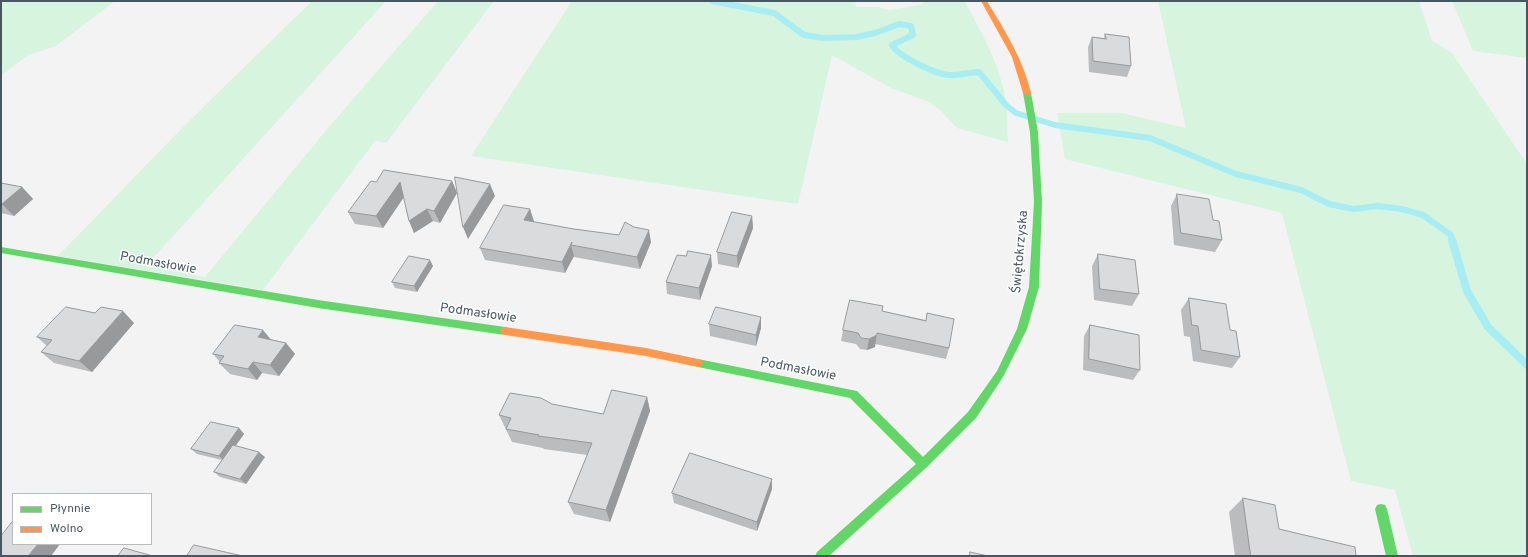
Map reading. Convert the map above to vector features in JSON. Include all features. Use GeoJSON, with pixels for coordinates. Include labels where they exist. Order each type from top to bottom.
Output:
{"type":"FeatureCollection","features":[{"type":"Feature","properties":{"kind":"street","name":"Świętokrzyska"},"geometry":{"type":"LineString","coordinates":[[821,556],[923,464],[972,415],[1000,374],[1022,329],[1034,287],[1038,202],[1034,132],[1025,80],[1012,49],[984,1]]}},
{"type":"Feature","properties":{"kind":"street","name":"Podmasłowie"},"geometry":{"type":"LineString","coordinates":[[1,250],[318,304],[646,352],[853,394],[923,464]]}},
{"type":"Feature","properties":{"kind":"street"},"geometry":{"type":"LineString","coordinates":[[1380,509],[1392,556]]}},
{"type":"Feature","properties":{"kind":"green space"},"geometry":{"type":"Polygon","coordinates":[[[1,1],[115,1],[56,46],[28,55],[1,76],[1,1]]]}},
{"type":"Feature","properties":{"kind":"green space"},"geometry":{"type":"Polygon","coordinates":[[[312,1],[386,1],[146,266],[205,277],[328,128],[438,1],[494,1],[386,143],[375,141],[263,290],[58,256],[187,123],[312,1]]]}},
{"type":"Feature","properties":{"kind":"green space"},"geometry":{"type":"Polygon","coordinates":[[[572,1],[855,1],[856,7],[879,7],[889,10],[920,5],[925,1],[964,1],[984,37],[1000,76],[1007,107],[1008,142],[957,128],[940,110],[929,102],[891,88],[832,55],[798,204],[471,156],[572,1]]]}},
{"type":"Feature","properties":{"kind":"green space"},"geometry":{"type":"Polygon","coordinates":[[[1158,1],[1419,1],[1432,41],[1452,53],[1527,164],[1527,556],[1413,556],[1395,490],[1351,481],[1282,213],[1065,159],[1057,113],[1121,113],[1186,128],[1158,1]]]}},
{"type":"Feature","properties":{"kind":"green space"},"geometry":{"type":"Polygon","coordinates":[[[1452,1],[1527,1],[1527,58],[1473,51],[1452,1]]]}},
{"type":"Feature","properties":{"kind":"building"},"geometry":{"type":"Polygon","coordinates":[[[1105,34],[1129,37],[1131,66],[1093,61],[1092,37],[1106,39],[1105,34]]]}},
{"type":"Feature","properties":{"kind":"building"},"geometry":{"type":"Polygon","coordinates":[[[384,170],[452,181],[434,211],[427,209],[409,221],[400,182],[376,216],[348,212],[371,181],[376,182],[384,170]]]}},
{"type":"Feature","properties":{"kind":"building"},"geometry":{"type":"Polygon","coordinates":[[[455,177],[490,184],[463,227],[455,177]]]}},
{"type":"Feature","properties":{"kind":"building"},"geometry":{"type":"Polygon","coordinates":[[[1,183],[22,187],[1,204],[1,183]]]}},
{"type":"Feature","properties":{"kind":"building"},"geometry":{"type":"Polygon","coordinates":[[[1177,194],[1209,199],[1213,220],[1219,221],[1222,240],[1181,233],[1177,194]]]}},
{"type":"Feature","properties":{"kind":"building"},"geometry":{"type":"Polygon","coordinates":[[[504,205],[530,209],[524,220],[574,229],[619,235],[625,222],[634,227],[649,230],[637,257],[571,245],[572,242],[562,262],[480,248],[504,205]]]}},
{"type":"Feature","properties":{"kind":"building"},"geometry":{"type":"Polygon","coordinates":[[[732,212],[752,216],[737,256],[717,252],[732,212]]]}},
{"type":"Feature","properties":{"kind":"building"},"geometry":{"type":"Polygon","coordinates":[[[688,251],[711,255],[699,288],[666,282],[677,255],[686,256],[688,251]]]}},
{"type":"Feature","properties":{"kind":"building"},"geometry":{"type":"Polygon","coordinates":[[[1098,254],[1135,260],[1139,294],[1100,289],[1098,254]]]}},
{"type":"Feature","properties":{"kind":"building"},"geometry":{"type":"Polygon","coordinates":[[[409,256],[430,260],[414,286],[392,282],[409,256]]]}},
{"type":"Feature","properties":{"kind":"building"},"geometry":{"type":"Polygon","coordinates":[[[1189,298],[1226,304],[1230,330],[1236,331],[1240,357],[1201,350],[1198,326],[1192,325],[1189,298]]]}},
{"type":"Feature","properties":{"kind":"building"},"geometry":{"type":"Polygon","coordinates":[[[850,300],[883,306],[882,311],[926,321],[927,313],[954,319],[949,348],[877,333],[877,335],[869,339],[861,338],[858,333],[843,330],[850,300]]]}},
{"type":"Feature","properties":{"kind":"building"},"geometry":{"type":"Polygon","coordinates":[[[66,307],[95,313],[101,307],[123,311],[79,361],[41,352],[52,340],[37,337],[66,307]]]}},
{"type":"Feature","properties":{"kind":"building"},"geometry":{"type":"Polygon","coordinates":[[[716,307],[761,317],[756,335],[709,324],[716,307]]]}},
{"type":"Feature","properties":{"kind":"building"},"geometry":{"type":"Polygon","coordinates":[[[235,325],[263,330],[258,337],[286,343],[270,365],[253,362],[248,369],[219,363],[224,356],[213,354],[235,325]]]}},
{"type":"Feature","properties":{"kind":"building"},"geometry":{"type":"Polygon","coordinates":[[[1090,325],[1139,335],[1140,370],[1089,359],[1090,325]]]}},
{"type":"Feature","properties":{"kind":"building"},"geometry":{"type":"Polygon","coordinates":[[[612,390],[647,397],[606,510],[568,502],[592,443],[538,436],[539,435],[506,429],[511,418],[499,415],[510,393],[541,398],[552,404],[603,414],[612,390]]]}},
{"type":"Feature","properties":{"kind":"building"},"geometry":{"type":"Polygon","coordinates":[[[211,422],[239,428],[219,456],[191,449],[211,422]]]}},
{"type":"Feature","properties":{"kind":"building"},"geometry":{"type":"Polygon","coordinates":[[[233,445],[259,452],[240,479],[214,472],[233,445]]]}},
{"type":"Feature","properties":{"kind":"building"},"geometry":{"type":"Polygon","coordinates":[[[690,453],[772,479],[757,522],[672,493],[690,453]]]}},
{"type":"Feature","properties":{"kind":"building"},"geometry":{"type":"Polygon","coordinates":[[[1243,498],[1275,505],[1279,529],[1355,547],[1356,556],[1251,556],[1243,498]]]}},
{"type":"Feature","properties":{"kind":"building"},"geometry":{"type":"Polygon","coordinates":[[[12,522],[12,545],[37,545],[28,556],[1,556],[1,536],[12,522]]]}},
{"type":"Feature","properties":{"kind":"building"},"geometry":{"type":"Polygon","coordinates":[[[194,545],[243,556],[187,556],[194,545]]]}},
{"type":"Feature","properties":{"kind":"building"},"geometry":{"type":"Polygon","coordinates":[[[124,548],[153,556],[118,556],[124,548]]]}},
{"type":"Feature","properties":{"kind":"building"},"geometry":{"type":"Polygon","coordinates":[[[970,552],[988,556],[970,556],[970,552]]]}},
{"type":"Feature","properties":{"kind":"waterway"},"geometry":{"type":"LineString","coordinates":[[712,1],[774,13],[804,35],[824,38],[856,37],[875,33],[899,24],[911,26],[913,35],[892,45],[896,50],[917,64],[942,74],[952,75],[979,72],[1006,105],[1016,113],[1055,125],[1150,138],[1236,174],[1301,190],[1329,204],[1354,209],[1377,206],[1402,209],[1423,215],[1451,235],[1453,241]]}},
{"type":"Feature","properties":{"kind":"waterway"},"geometry":{"type":"LineString","coordinates":[[1452,240],[1467,291],[1488,327],[1527,365]]}},
{"type":"Feature","properties":{"kind":"traffic: fast"},"geometry":{"type":"LineString","coordinates":[[821,556],[923,464],[972,415],[1000,374],[1022,329],[1034,287],[1038,202],[1034,132],[1027,93]]}},
{"type":"Feature","properties":{"kind":"traffic: fast"},"geometry":{"type":"LineString","coordinates":[[1,250],[318,304],[505,331]]}},
{"type":"Feature","properties":{"kind":"traffic: fast"},"geometry":{"type":"LineString","coordinates":[[698,363],[853,394],[923,464]]}},
{"type":"Feature","properties":{"kind":"traffic: fast"},"geometry":{"type":"LineString","coordinates":[[1381,509],[1392,556]]}},
{"type":"Feature","properties":{"kind":"traffic: slow"},"geometry":{"type":"LineString","coordinates":[[984,1],[1015,57],[1020,68],[1027,93]]}},
{"type":"Feature","properties":{"kind":"traffic: slow"},"geometry":{"type":"LineString","coordinates":[[505,331],[646,352],[698,363]]}}]}
